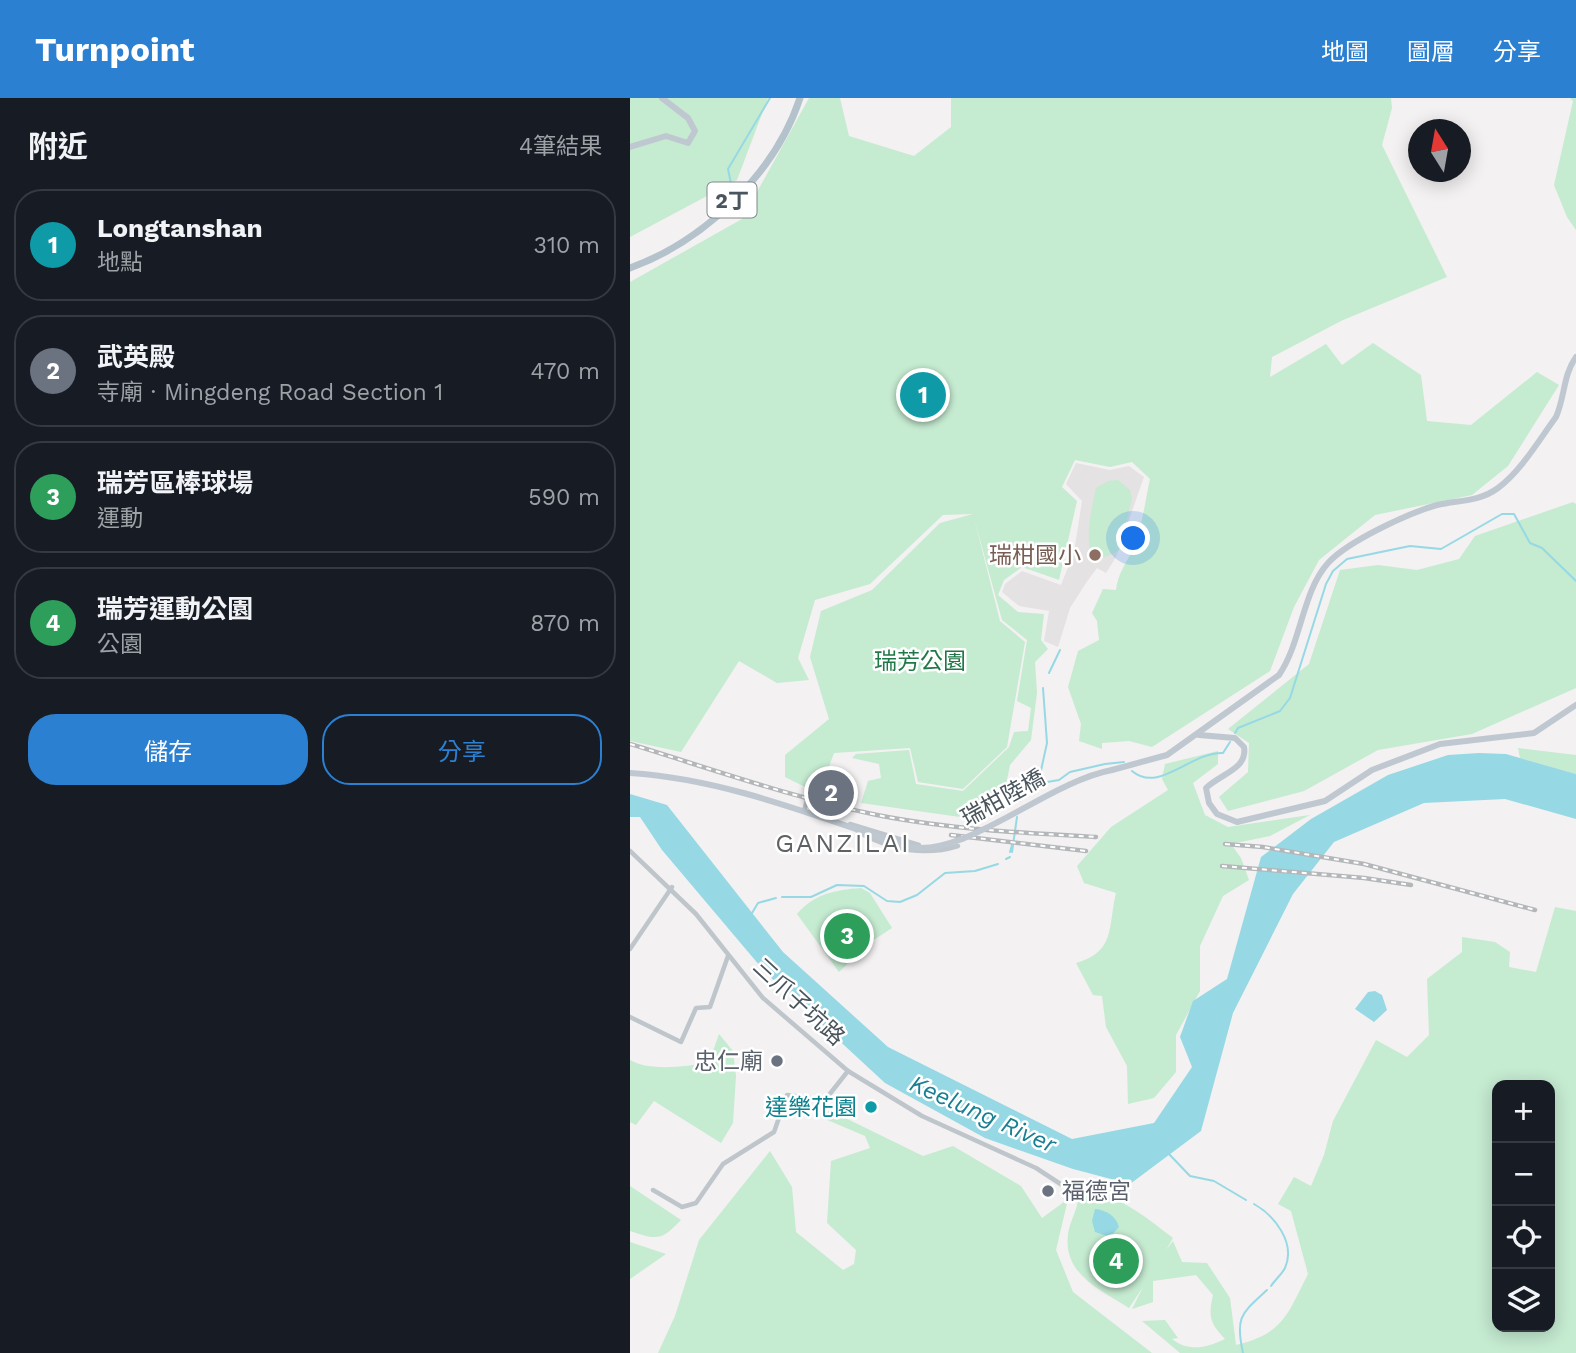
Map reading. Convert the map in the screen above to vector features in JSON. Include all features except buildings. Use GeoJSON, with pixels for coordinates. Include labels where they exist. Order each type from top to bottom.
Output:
{"type":"FeatureCollection","features":[{"type":"Feature","properties":{"kind":"main road"},"geometry":{"type":"LineString","coordinates":[[630,148],[656,137],[666,136],[688,143],[693,139],[695,131],[688,118],[662,98]]}},
{"type":"Feature","properties":{"kind":"main road","name":"2丁"},"geometry":{"type":"LineString","coordinates":[[630,268],[662,256],[693,236],[744,190],[783,137],[800,98]]}},
{"type":"Feature","properties":{"kind":"main road","name":"瑞柑陸橋"},"geometry":{"type":"LineString","coordinates":[[839,822],[909,847],[933,848],[954,844],[1062,786],[1167,755],[1199,735],[1279,675],[1291,658],[1310,596],[1329,562],[1355,544],[1420,512],[1441,504],[1470,502],[1501,487],[1556,417],[1562,404],[1566,379],[1576,357]]}},
{"type":"Feature","properties":{"kind":"main road"},"geometry":{"type":"LineString","coordinates":[[1199,735],[1235,738],[1244,747],[1244,759],[1240,765],[1216,778],[1206,788],[1209,803],[1217,814],[1237,822],[1325,801],[1372,770],[1440,744],[1534,733],[1576,705]]}},
{"type":"Feature","properties":{"kind":"main road"},"geometry":{"type":"LineString","coordinates":[[630,773],[685,778],[839,822]]}},
{"type":"Feature","properties":{"kind":"street"},"geometry":{"type":"LineString","coordinates":[[804,811],[809,793]]}},
{"type":"Feature","properties":{"kind":"street"},"geometry":{"type":"LineString","coordinates":[[1004,813],[1009,819]]}},
{"type":"Feature","properties":{"kind":"street"},"geometry":{"type":"LineString","coordinates":[[839,822],[911,844],[944,843],[958,846],[934,852],[903,849],[868,837],[839,822]]}},
{"type":"Feature","properties":{"kind":"street","name":"三爪子坑路"},"geometry":{"type":"LineString","coordinates":[[630,851],[672,887],[763,998],[848,1071],[922,1116],[1036,1168],[1062,1185],[1075,1190],[1095,1189]]}},
{"type":"Feature","properties":{"kind":"street"},"geometry":{"type":"LineString","coordinates":[[630,949],[672,887]]}},
{"type":"Feature","properties":{"kind":"street","name":"三爪子坑路"},"geometry":{"type":"LineString","coordinates":[[630,1017],[681,1042],[696,1008],[710,1007],[728,956]]}},
{"type":"Feature","properties":{"kind":"street"},"geometry":{"type":"LineString","coordinates":[[653,1190],[682,1207],[696,1203],[723,1164],[774,1132],[787,1096],[825,1100],[848,1071]]}},
{"type":"Feature","properties":{"kind":"shaded area","name":"瑞柑國小"},"geometry":{"type":"Polygon","coordinates":[[[1076,463],[1110,470],[1129,466],[1144,477],[1116,557],[1106,573],[1097,568],[1086,583],[1070,608],[1058,647],[1044,641],[1049,611],[1019,606],[1002,592],[1005,584],[1022,571],[1061,585],[1074,552],[1082,501],[1066,484],[1076,463]]]}},
{"type":"Feature","properties":{"kind":"green space"},"geometry":{"type":"Polygon","coordinates":[[[630,98],[768,98],[737,180],[630,237],[630,98]]]}},
{"type":"Feature","properties":{"kind":"green space","name":"瑞芳公園"},"geometry":{"type":"Polygon","coordinates":[[[809,98],[840,98],[849,136],[914,156],[951,127],[951,98],[1391,98],[1392,108],[1382,145],[1447,277],[1343,320],[1272,357],[1270,377],[1326,344],[1342,365],[1373,343],[1421,375],[1427,421],[1471,425],[1537,372],[1559,385],[1508,466],[1472,495],[1375,515],[1319,560],[1294,607],[1270,671],[1152,747],[1129,741],[1102,743],[1102,749],[1079,741],[1081,724],[1068,687],[1078,651],[1099,640],[1097,621],[1092,613],[1103,589],[1116,590],[1120,574],[1139,532],[1150,479],[1132,462],[1110,467],[1075,460],[1062,487],[1077,501],[1059,580],[1022,567],[1004,580],[998,595],[1018,612],[1044,614],[1041,640],[1048,649],[1035,662],[1037,693],[1031,740],[1010,765],[1006,785],[994,810],[967,818],[861,803],[868,781],[881,778],[879,764],[852,758],[856,754],[909,750],[916,784],[963,791],[1009,747],[1014,732],[1028,731],[1031,708],[1017,701],[1027,640],[1002,620],[974,518],[1000,621],[1025,642],[1007,747],[963,789],[918,782],[910,748],[834,753],[819,794],[785,777],[785,755],[829,719],[810,657],[821,611],[872,590],[940,523],[973,514],[943,515],[870,584],[815,600],[798,658],[809,680],[777,683],[739,661],[681,752],[630,741],[630,282],[742,219],[809,98]]]}},
{"type":"Feature","properties":{"kind":"green space"},"geometry":{"type":"Polygon","coordinates":[[[1570,98],[1576,98],[1576,230],[1567,217],[1554,185],[1573,101],[1570,98]]]}},
{"type":"Feature","properties":{"kind":"green space"},"geometry":{"type":"Polygon","coordinates":[[[1118,480],[1130,490],[1132,499],[1119,550],[1105,557],[1095,556],[1090,549],[1089,524],[1096,488],[1108,481],[1118,480]]]}},
{"type":"Feature","properties":{"kind":"green space"},"geometry":{"type":"Polygon","coordinates":[[[1573,502],[1576,504],[1576,688],[1472,734],[1378,750],[1304,791],[1228,811],[1219,797],[1248,772],[1249,743],[1228,729],[1309,664],[1340,570],[1378,565],[1417,570],[1459,559],[1475,536],[1573,502]]]}},
{"type":"Feature","properties":{"kind":"green space"},"geometry":{"type":"Polygon","coordinates":[[[1518,748],[1576,755],[1576,774],[1520,758],[1518,748]]]}},
{"type":"Feature","properties":{"kind":"green space"},"geometry":{"type":"Polygon","coordinates":[[[1218,751],[1218,764],[1193,783],[1205,815],[1228,827],[1310,815],[1270,836],[1231,844],[1241,858],[1249,880],[1223,896],[1200,946],[1200,991],[1176,1035],[1176,1072],[1154,1098],[1128,1104],[1127,1066],[1106,1027],[1102,996],[1093,995],[1076,963],[1089,958],[1104,945],[1116,893],[1084,883],[1077,866],[1111,827],[1168,790],[1162,779],[1165,764],[1218,751]]]}},
{"type":"Feature","properties":{"kind":"green space"},"geometry":{"type":"Polygon","coordinates":[[[861,888],[870,893],[892,928],[869,943],[839,972],[797,914],[826,894],[861,888]]]}},
{"type":"Feature","properties":{"kind":"green space"},"geometry":{"type":"Polygon","coordinates":[[[1555,907],[1576,911],[1576,1353],[1180,1353],[1142,1321],[1165,1320],[1178,1338],[1172,1339],[1184,1346],[1211,1345],[1225,1339],[1212,1319],[1213,1295],[1196,1275],[1153,1281],[1153,1302],[1132,1309],[1143,1287],[1129,1308],[1086,1280],[1078,1271],[1071,1260],[1068,1234],[1079,1192],[1106,1196],[1129,1207],[1173,1238],[1166,1250],[1173,1241],[1182,1262],[1207,1263],[1230,1298],[1236,1345],[1265,1335],[1289,1311],[1308,1274],[1291,1211],[1278,1204],[1294,1177],[1311,1186],[1324,1155],[1333,1121],[1376,1040],[1407,1057],[1429,1035],[1427,979],[1462,952],[1462,937],[1495,942],[1510,952],[1509,967],[1536,972],[1555,907]]]}},
{"type":"Feature","properties":{"kind":"green space"},"geometry":{"type":"Polygon","coordinates":[[[719,1034],[733,1051],[736,1076],[733,1123],[721,1143],[654,1101],[636,1125],[630,1122],[630,1060],[658,1067],[709,1063],[719,1034]]]}},
{"type":"Feature","properties":{"kind":"green space"},"geometry":{"type":"Polygon","coordinates":[[[829,1110],[923,1156],[953,1146],[1021,1186],[1042,1218],[1068,1199],[1056,1250],[1073,1292],[1152,1353],[658,1353],[675,1316],[699,1240],[770,1151],[792,1187],[796,1232],[843,1270],[854,1264],[856,1250],[827,1223],[831,1161],[870,1148],[865,1136],[825,1119],[829,1110]]]}},
{"type":"Feature","properties":{"kind":"green space"},"geometry":{"type":"Polygon","coordinates":[[[630,1186],[681,1220],[658,1237],[630,1231],[630,1186]]]}},
{"type":"Feature","properties":{"kind":"green space"},"geometry":{"type":"Polygon","coordinates":[[[630,1242],[666,1254],[630,1279],[630,1242]]]}},
{"type":"Feature","properties":{"kind":"water","name":"Keelung River"},"geometry":{"type":"Polygon","coordinates":[[[1506,754],[1576,774],[1576,819],[1505,799],[1424,803],[1334,842],[1293,894],[1233,1013],[1201,1131],[1130,1184],[1073,1169],[985,1138],[885,1083],[766,973],[662,850],[640,817],[630,817],[630,794],[667,805],[783,952],[888,1047],[1072,1139],[1154,1123],[1192,1067],[1180,1037],[1193,1001],[1227,979],[1261,857],[1311,819],[1388,775],[1448,755],[1506,754]]]}},
{"type":"Feature","properties":{"kind":"water"},"geometry":{"type":"Polygon","coordinates":[[[1375,991],[1382,995],[1387,1010],[1374,1022],[1355,1009],[1368,992],[1375,991]]]}},
{"type":"Feature","properties":{"kind":"water"},"geometry":{"type":"Polygon","coordinates":[[[1095,1209],[1110,1214],[1118,1223],[1119,1227],[1110,1237],[1095,1232],[1092,1221],[1095,1209]]]}},
{"type":"Feature","properties":{"kind":"waterway"},"geometry":{"type":"LineString","coordinates":[[724,201],[732,189],[728,169],[770,98]]}},
{"type":"Feature","properties":{"kind":"waterway"},"geometry":{"type":"LineString","coordinates":[[1235,733],[1238,728],[1280,711],[1290,698],[1326,584],[1333,571],[1347,559],[1410,546],[1441,549],[1502,514],[1514,514],[1530,543],[1542,548],[1576,581]]}},
{"type":"Feature","properties":{"kind":"waterway"},"geometry":{"type":"LineString","coordinates":[[1049,673],[1060,650]]}},
{"type":"Feature","properties":{"kind":"waterway"},"geometry":{"type":"LineString","coordinates":[[1038,784],[1047,743],[1043,688]]}},
{"type":"Feature","properties":{"kind":"waterway"},"geometry":{"type":"LineString","coordinates":[[1132,771],[1142,777],[1164,775],[1211,754],[1223,753],[1230,742]]}},
{"type":"Feature","properties":{"kind":"waterway"},"geometry":{"type":"LineString","coordinates":[[1020,801],[1021,793],[1029,785],[1059,780],[1070,772],[1124,762]]}},
{"type":"Feature","properties":{"kind":"waterway"},"geometry":{"type":"LineString","coordinates":[[1012,852],[1017,817]]}},
{"type":"Feature","properties":{"kind":"waterway"},"geometry":{"type":"LineString","coordinates":[[1010,852],[1012,845]]}},
{"type":"Feature","properties":{"kind":"waterway"},"geometry":{"type":"LineString","coordinates":[[1006,859],[1010,857]]}},
{"type":"Feature","properties":{"kind":"waterway"},"geometry":{"type":"LineString","coordinates":[[782,897],[811,897],[837,885],[864,886],[887,901],[900,902],[917,895],[945,873],[975,871],[998,864]]}},
{"type":"Feature","properties":{"kind":"waterway"},"geometry":{"type":"LineString","coordinates":[[752,913],[758,903],[776,898]]}},
{"type":"Feature","properties":{"kind":"waterway"},"geometry":{"type":"LineString","coordinates":[[1168,1153],[1190,1176],[1214,1181],[1246,1200]]}},
{"type":"Feature","properties":{"kind":"waterway"},"geometry":{"type":"LineString","coordinates":[[1254,1204],[1276,1223],[1288,1249],[1285,1268],[1271,1286]]}},
{"type":"Feature","properties":{"kind":"waterway"},"geometry":{"type":"LineString","coordinates":[[1243,1353],[1240,1331],[1242,1317],[1267,1290]]}},
{"type":"Feature","properties":{"kind":"railway"},"geometry":{"type":"LineString","coordinates":[[630,744],[784,792],[877,815],[958,827],[1096,837]]}},
{"type":"Feature","properties":{"kind":"railway"},"geometry":{"type":"LineString","coordinates":[[951,835],[1086,851]]}},
{"type":"Feature","properties":{"kind":"railway"},"geometry":{"type":"LineString","coordinates":[[1225,844],[1263,847],[1364,864],[1535,910]]}},
{"type":"Feature","properties":{"kind":"railway"},"geometry":{"type":"LineString","coordinates":[[1222,866],[1364,878],[1411,885]]}},
{"type":"Feature","properties":{"kind":"place","name":"Longtanshan"},"geometry":{"type":"Point","coordinates":[923,395]}},
{"type":"Feature","properties":{"kind":"place","name":"瑞柑國小"},"geometry":{"type":"Point","coordinates":[1095,555]}},
{"type":"Feature","properties":{"kind":"place","name":"武英殿"},"geometry":{"type":"Point","coordinates":[831,793]}},
{"type":"Feature","properties":{"kind":"place","name":"瑞芳區棒球場"},"geometry":{"type":"Point","coordinates":[847,936]}},
{"type":"Feature","properties":{"kind":"place","name":"忠仁廟"},"geometry":{"type":"Point","coordinates":[777,1061]}},
{"type":"Feature","properties":{"kind":"place","name":"達樂花園"},"geometry":{"type":"Point","coordinates":[871,1107]}},
{"type":"Feature","properties":{"kind":"place","name":"福德宮"},"geometry":{"type":"Point","coordinates":[1048,1191]}},
{"type":"Feature","properties":{"kind":"place","name":"瑞芳運動公園"},"geometry":{"type":"Point","coordinates":[1116,1261]}},
{"type":"Feature","properties":{"kind":"district","name":"GANZILAI"},"geometry":{"type":"Point","coordinates":[843,843]}}]}
